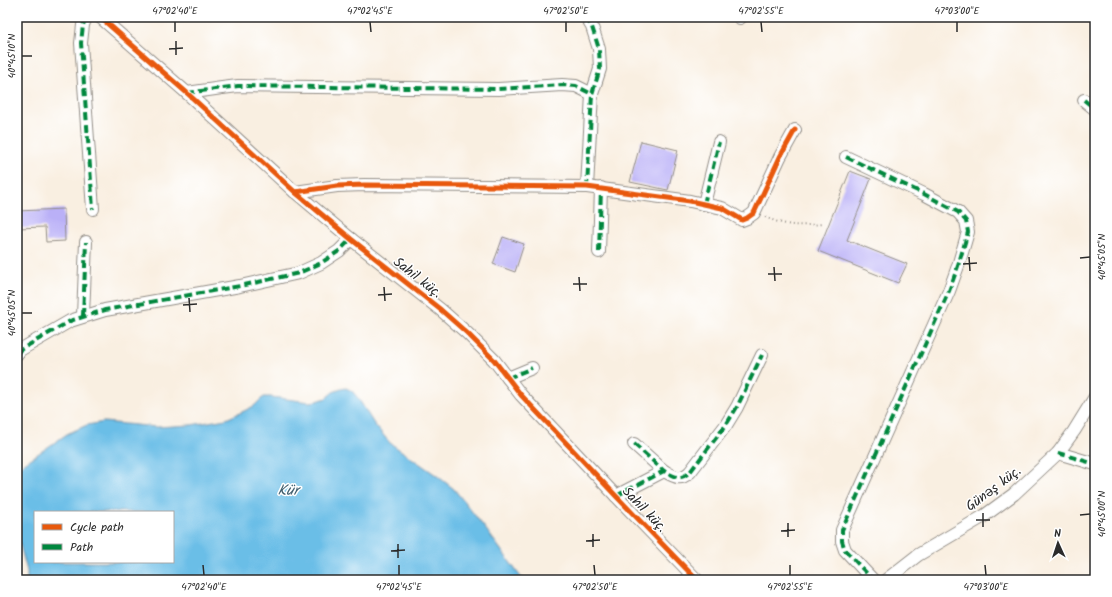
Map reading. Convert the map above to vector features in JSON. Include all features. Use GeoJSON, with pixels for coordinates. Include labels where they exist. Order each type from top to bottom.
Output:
{"type":"FeatureCollection","features":[{"type":"Feature","properties":{"kind":"street"},"geometry":{"type":"LineString","coordinates":[[86,17],[83,25],[82,43],[93,209]]}},
{"type":"Feature","properties":{"kind":"street","name":"Sahil küç."},"geometry":{"type":"LineString","coordinates":[[100,17],[187,93],[295,192],[461,328],[494,360],[521,394],[697,580]]}},
{"type":"Feature","properties":{"kind":"street"},"geometry":{"type":"LineString","coordinates":[[586,17],[592,27],[599,49],[600,69],[592,94],[587,186]]}},
{"type":"Feature","properties":{"kind":"street"},"geometry":{"type":"LineString","coordinates":[[187,93],[238,86],[498,89],[562,85],[576,86],[592,94]]}},
{"type":"Feature","properties":{"kind":"street"},"geometry":{"type":"LineString","coordinates":[[1084,100],[1095,109]]}},
{"type":"Feature","properties":{"kind":"street"},"geometry":{"type":"LineString","coordinates":[[295,192],[337,186],[364,185],[587,186],[690,200],[722,208],[742,220],[754,213],[780,157],[795,130]]}},
{"type":"Feature","properties":{"kind":"street"},"geometry":{"type":"LineString","coordinates":[[704,204],[719,142]]}},
{"type":"Feature","properties":{"kind":"street"},"geometry":{"type":"LineString","coordinates":[[846,157],[958,212],[966,221],[968,232],[949,291],[842,530],[842,541],[845,550],[873,580]]}},
{"type":"Feature","properties":{"kind":"street"},"geometry":{"type":"LineString","coordinates":[[600,252],[601,188]]}},
{"type":"Feature","properties":{"kind":"street"},"geometry":{"type":"LineString","coordinates":[[18,351],[70,321],[83,316],[105,310],[240,286],[299,273],[321,263],[339,251],[351,239]]}},
{"type":"Feature","properties":{"kind":"street"},"geometry":{"type":"LineString","coordinates":[[83,316],[86,242]]}},
{"type":"Feature","properties":{"kind":"street"},"geometry":{"type":"LineString","coordinates":[[634,444],[664,471],[676,478],[685,477],[726,424],[737,406],[762,355]]}},
{"type":"Feature","properties":{"kind":"street"},"geometry":{"type":"LineString","coordinates":[[508,378],[532,368]]}},
{"type":"Feature","properties":{"kind":"street","name":"Günəş küç."},"geometry":{"type":"LineString","coordinates":[[886,580],[918,555],[984,516],[1014,494],[1058,453],[1095,397]]}},
{"type":"Feature","properties":{"kind":"street"},"geometry":{"type":"LineString","coordinates":[[1058,453],[1095,464]]}},
{"type":"Feature","properties":{"kind":"street"},"geometry":{"type":"LineString","coordinates":[[616,496],[664,471]]}},
{"type":"Feature","properties":{"kind":"path"},"geometry":{"type":"LineString","coordinates":[[754,213],[777,223],[788,225],[800,226],[823,224]]}},
{"type":"Feature","properties":{"kind":"water","name":"Kür"},"geometry":{"type":"Polygon","coordinates":[[[346,388],[352,391],[374,424],[390,443],[454,489],[523,580],[27,580],[27,571],[17,534],[17,469],[67,434],[87,425],[104,422],[157,427],[191,425],[226,419],[254,406],[264,397],[309,402],[326,398],[333,392],[346,388]]]}},
{"type":"Feature","properties":{"kind":"building"},"geometry":{"type":"Polygon","coordinates":[[[641,141],[678,150],[668,190],[630,182],[641,141]]]}},
{"type":"Feature","properties":{"kind":"building"},"geometry":{"type":"Polygon","coordinates":[[[850,171],[871,179],[847,240],[907,264],[898,283],[818,251],[850,171]]]}},
{"type":"Feature","properties":{"kind":"building"},"geometry":{"type":"Polygon","coordinates":[[[64,209],[65,241],[46,242],[45,227],[17,228],[17,211],[64,209]]]}},
{"type":"Feature","properties":{"kind":"building"},"geometry":{"type":"Polygon","coordinates":[[[503,237],[524,244],[515,272],[493,264],[503,237]]]}},
{"type":"Feature","properties":{"kind":"marked path"},"geometry":{"type":"LineString","coordinates":[[86,17],[83,25],[81,43],[93,209]]}},
{"type":"Feature","properties":{"kind":"marked path"},"geometry":{"type":"LineString","coordinates":[[586,17],[592,27],[599,49],[600,69],[592,94],[587,187]]}},
{"type":"Feature","properties":{"kind":"marked path"},"geometry":{"type":"LineString","coordinates":[[187,93],[238,86],[498,89],[562,85],[576,86],[592,94]]}},
{"type":"Feature","properties":{"kind":"marked path"},"geometry":{"type":"LineString","coordinates":[[1084,100],[1095,109]]}},
{"type":"Feature","properties":{"kind":"marked path"},"geometry":{"type":"LineString","coordinates":[[704,204],[719,142]]}},
{"type":"Feature","properties":{"kind":"marked path"},"geometry":{"type":"LineString","coordinates":[[846,157],[958,212],[966,221],[968,232],[949,291],[842,530],[842,541],[845,550],[873,580]]}},
{"type":"Feature","properties":{"kind":"marked path"},"geometry":{"type":"LineString","coordinates":[[599,252],[601,188]]}},
{"type":"Feature","properties":{"kind":"marked path"},"geometry":{"type":"LineString","coordinates":[[17,354],[20,350],[70,321],[105,310],[240,286],[299,273],[321,263],[339,251],[351,239]]}},
{"type":"Feature","properties":{"kind":"marked path"},"geometry":{"type":"LineString","coordinates":[[83,316],[86,242]]}},
{"type":"Feature","properties":{"kind":"marked path"},"geometry":{"type":"LineString","coordinates":[[616,496],[664,471],[677,477],[686,475],[690,472],[726,425],[737,407],[762,355]]}},
{"type":"Feature","properties":{"kind":"marked path"},"geometry":{"type":"LineString","coordinates":[[508,378],[532,368]]}},
{"type":"Feature","properties":{"kind":"marked path"},"geometry":{"type":"LineString","coordinates":[[634,444],[664,471]]}},
{"type":"Feature","properties":{"kind":"marked path"},"geometry":{"type":"LineString","coordinates":[[1058,453],[1095,464]]}},
{"type":"Feature","properties":{"kind":"cycle path"},"geometry":{"type":"LineString","coordinates":[[100,17],[187,93],[295,192],[351,239],[441,310],[467,333],[494,360],[521,395],[697,580]]}},
{"type":"Feature","properties":{"kind":"cycle path"},"geometry":{"type":"LineString","coordinates":[[295,192],[337,186],[364,185],[587,187],[690,201],[722,208],[742,220],[754,213],[780,157],[795,130]]}}]}
